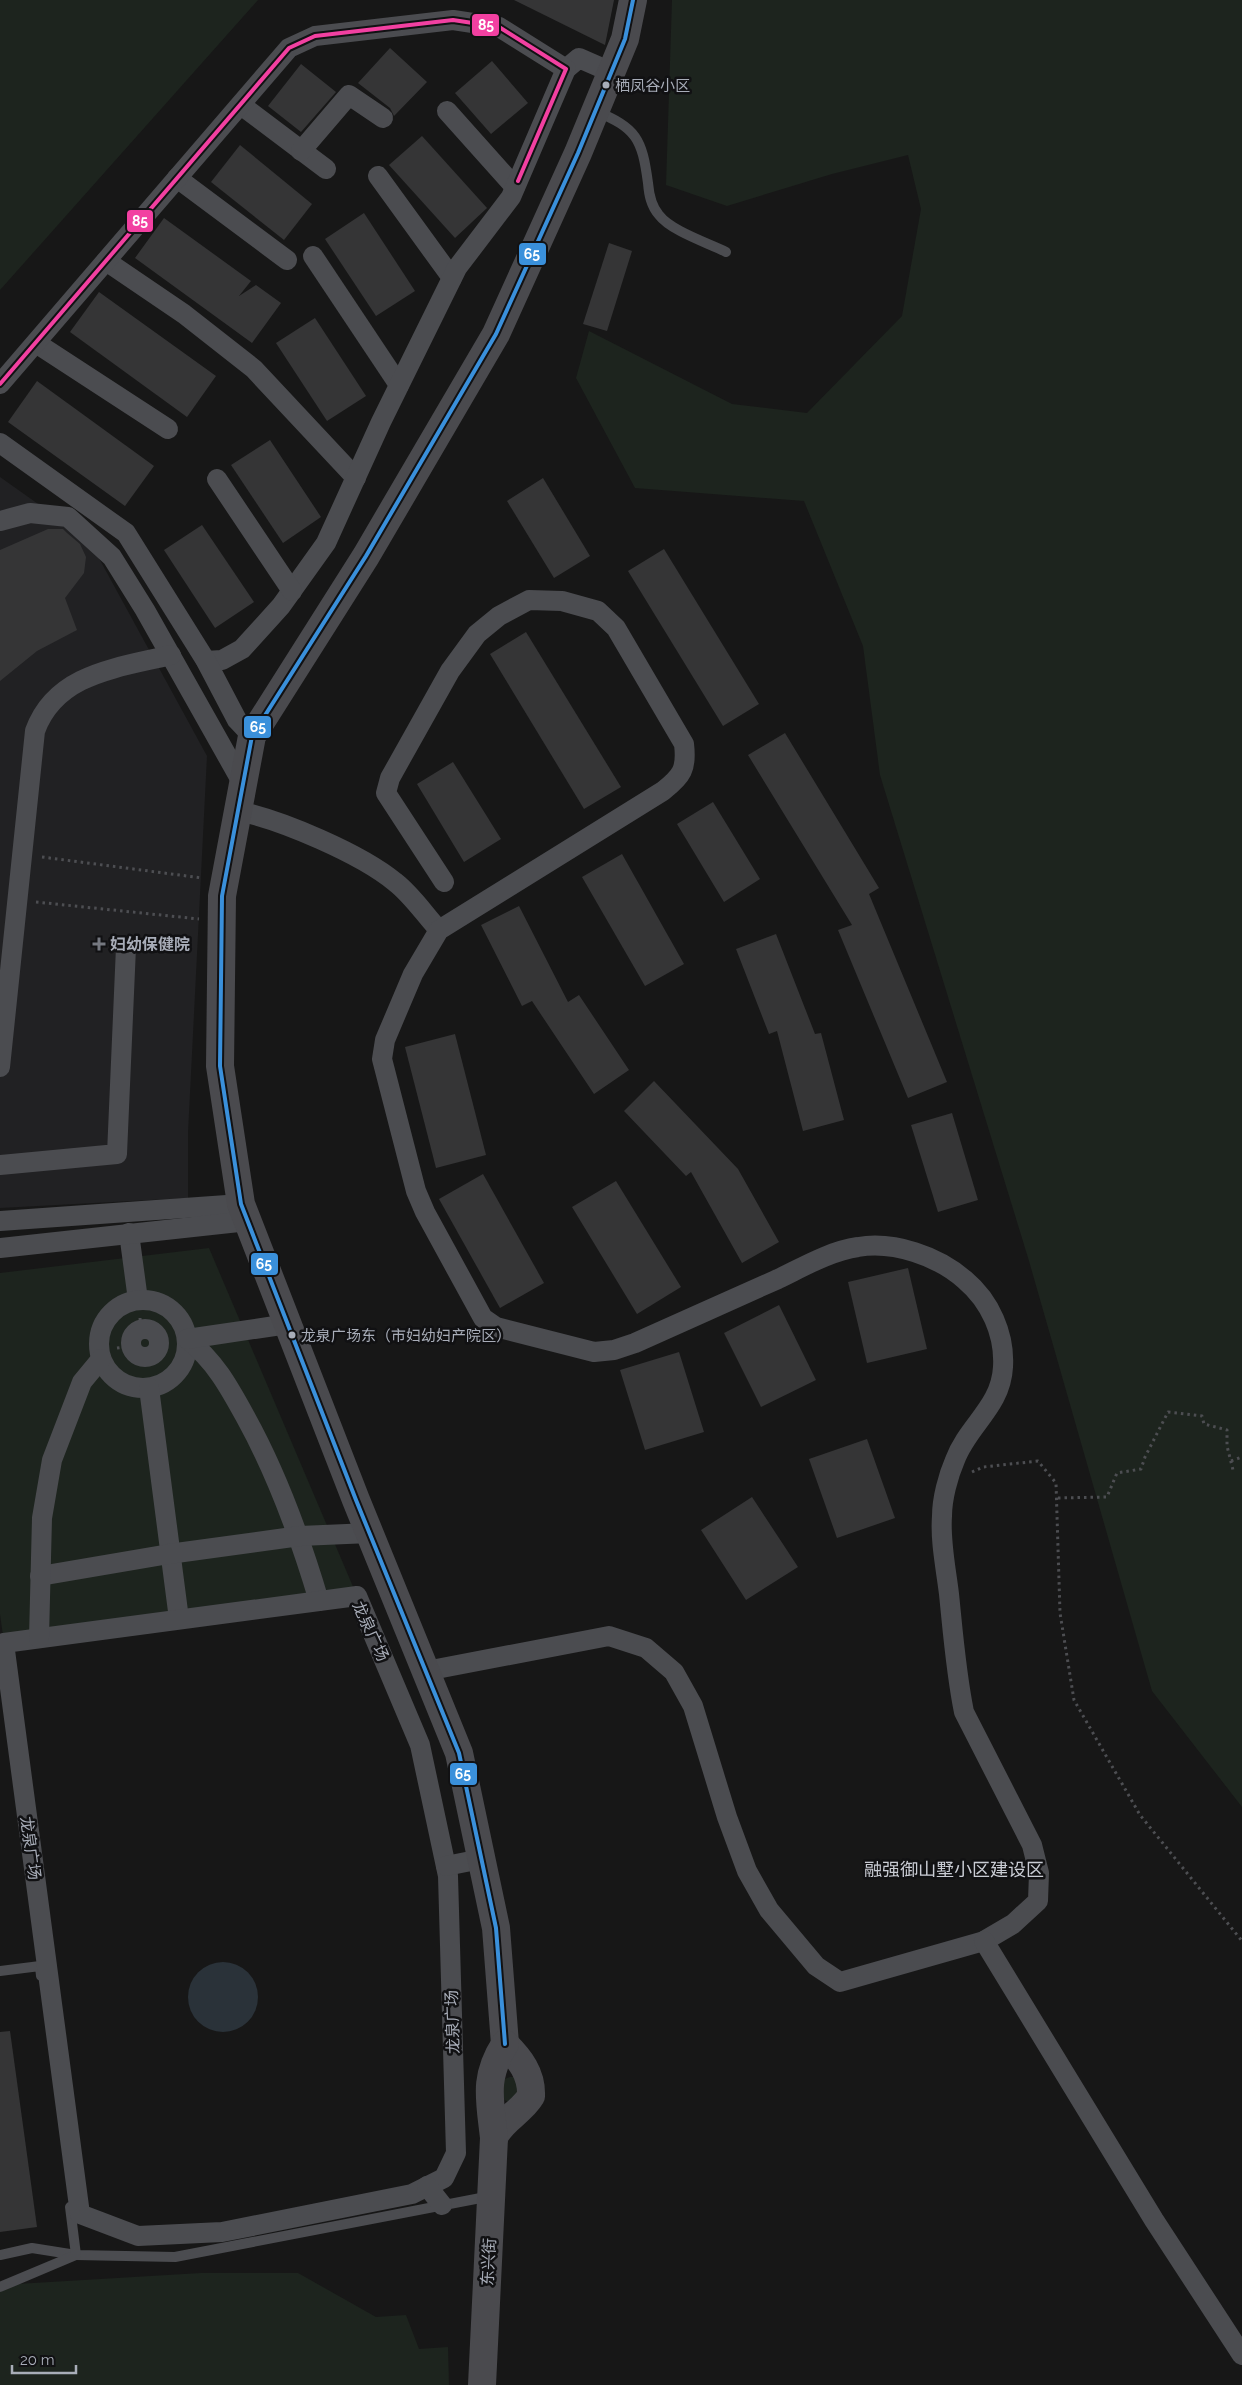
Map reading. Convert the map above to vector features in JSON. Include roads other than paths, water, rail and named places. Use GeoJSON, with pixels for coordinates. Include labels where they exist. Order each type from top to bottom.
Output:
{"type":"FeatureCollection","features":[{"type":"Feature","properties":{"kind":"street"},"geometry":{"type":"LineString","coordinates":[[494,2138],[498,2129],[520,2110],[531,2096],[529,2076],[516,2056],[505,2044],[496,1928],[459,1753],[244,1213],[220,1066],[222,922],[225,881],[252,736],[366,556],[496,334],[596,111],[625,38],[633,0]]}},
{"type":"Feature","properties":{"kind":"street"},"geometry":{"type":"LineString","coordinates":[[0,384],[289,48],[315,36],[453,20],[499,27],[566,69]]}},
{"type":"Feature","properties":{"kind":"street"},"geometry":{"type":"LineString","coordinates":[[206,661],[222,660],[242,649],[281,606],[326,544],[399,385],[452,278],[511,197],[566,69],[579,58],[611,72]]}},
{"type":"Feature","properties":{"kind":"street"},"geometry":{"type":"LineString","coordinates":[[301,150],[349,95],[383,118]]}},
{"type":"Feature","properties":{"kind":"street"},"geometry":{"type":"LineString","coordinates":[[240,105],[326,169]]}},
{"type":"Feature","properties":{"kind":"street"},"geometry":{"type":"LineString","coordinates":[[447,111],[515,187]]}},
{"type":"Feature","properties":{"kind":"street"},"geometry":{"type":"LineString","coordinates":[[378,176],[452,278]]}},
{"type":"Feature","properties":{"kind":"street"},"geometry":{"type":"LineString","coordinates":[[177,178],[287,260]]}},
{"type":"Feature","properties":{"kind":"street"},"geometry":{"type":"LineString","coordinates":[[313,256],[399,385]]}},
{"type":"Feature","properties":{"kind":"street"},"geometry":{"type":"LineString","coordinates":[[106,261],[184,314],[254,369],[356,478]]}},
{"type":"Feature","properties":{"kind":"street"},"geometry":{"type":"LineString","coordinates":[[36,343],[168,429]]}},
{"type":"Feature","properties":{"kind":"street"},"geometry":{"type":"LineString","coordinates":[[0,443],[126,533],[206,661],[237,720],[252,736]]}},
{"type":"Feature","properties":{"kind":"street"},"geometry":{"type":"LineString","coordinates":[[217,479],[292,591]]}},
{"type":"Feature","properties":{"kind":"street"},"geometry":{"type":"LineString","coordinates":[[0,521],[30,513],[68,517],[112,557],[171,655],[243,784]]}},
{"type":"Feature","properties":{"kind":"street"},"geometry":{"type":"LineString","coordinates":[[426,1671],[609,1636],[646,1648],[674,1672],[693,1706],[727,1817],[747,1871],[769,1910],[816,1966],[840,1982],[984,1941],[1013,1924],[1038,1902],[1039,1873],[1032,1845],[964,1712],[945,1558],[942,1516],[954,1460],[964,1442],[997,1395],[1003,1367],[1000,1335],[992,1313],[975,1288],[955,1271],[921,1255],[886,1246],[857,1247],[820,1259],[635,1344],[614,1350],[594,1352],[496,1327],[483,1318],[425,1212],[416,1191],[382,1059],[385,1040],[413,974],[439,930],[663,791],[677,780],[686,763],[684,744],[616,628],[598,611],[562,601],[529,600],[498,616],[477,634],[450,672],[390,778],[386,793],[444,882]]}},
{"type":"Feature","properties":{"kind":"street"},"geometry":{"type":"LineString","coordinates":[[0,1067],[34,731],[41,714],[53,699],[74,684],[95,674],[171,655]]}},
{"type":"Feature","properties":{"kind":"street"},"geometry":{"type":"LineString","coordinates":[[238,811],[258,815],[300,831],[358,859],[396,882],[439,930]]}},
{"type":"Feature","properties":{"kind":"street"},"geometry":{"type":"LineString","coordinates":[[0,1166],[117,1154],[126,946]]}},
{"type":"Feature","properties":{"kind":"street"},"geometry":{"type":"LineString","coordinates":[[0,1221],[244,1213]]}},
{"type":"Feature","properties":{"kind":"street"},"geometry":{"type":"LineString","coordinates":[[0,1248],[129,1234],[244,1213]]}},
{"type":"Feature","properties":{"kind":"street"},"geometry":{"type":"LineString","coordinates":[[129,1234],[138,1300]]}},
{"type":"Feature","properties":{"kind":"street"},"geometry":{"type":"LineString","coordinates":[[138,1300],[161,1304],[172,1311],[180,1321],[187,1340],[185,1358],[179,1370],[170,1380],[149,1388],[134,1388],[122,1384],[112,1376],[101,1359],[99,1343],[105,1320],[124,1304],[138,1300]]}},
{"type":"Feature","properties":{"kind":"street"},"geometry":{"type":"LineString","coordinates":[[187,1340],[288,1324]]}},
{"type":"Feature","properties":{"kind":"street"},"geometry":{"type":"LineString","coordinates":[[187,1340],[204,1353],[219,1372],[238,1403],[278,1481],[300,1536],[319,1601]]}},
{"type":"Feature","properties":{"kind":"street"},"geometry":{"type":"LineString","coordinates":[[40,1638],[42,1518],[52,1460],[82,1382],[101,1359]]}},
{"type":"Feature","properties":{"kind":"street"},"geometry":{"type":"LineString","coordinates":[[149,1388],[178,1619]]}},
{"type":"Feature","properties":{"kind":"street"},"geometry":{"type":"LineString","coordinates":[[40,1576],[169,1554],[300,1536],[370,1533]]}},
{"type":"Feature","properties":{"kind":"street","name":"龙泉广场"},"geometry":{"type":"LineString","coordinates":[[357,1596],[420,1745],[448,1876],[456,2153],[444,2178],[412,2194],[248,2235],[222,2232],[138,2236],[80,2214],[43,1966],[4,1643],[319,1601],[357,1596]]}},
{"type":"Feature","properties":{"kind":"street"},"geometry":{"type":"LineString","coordinates":[[446,1866],[481,1859]]}},
{"type":"Feature","properties":{"kind":"street"},"geometry":{"type":"LineString","coordinates":[[984,1941],[1154,2220],[1242,2355]]}},
{"type":"Feature","properties":{"kind":"street","name":"东兴街"},"geometry":{"type":"LineString","coordinates":[[482,2385],[494,2138],[489,2098],[490,2075],[496,2058],[505,2044]]}},
{"type":"Feature","properties":{"kind":"street"},"geometry":{"type":"LineString","coordinates":[[427,2186],[442,2205]]}},
{"type":"Feature","properties":{"kind":"lane"},"geometry":{"type":"LineString","coordinates":[[596,111],[620,121],[634,135],[643,150],[650,199],[659,216],[670,225],[726,252]]}},
{"type":"Feature","properties":{"kind":"lane"},"geometry":{"type":"LineString","coordinates":[[0,1661],[43,1966],[76,2255]]}},
{"type":"Feature","properties":{"kind":"lane"},"geometry":{"type":"LineString","coordinates":[[0,1971],[43,1966]]}},
{"type":"Feature","properties":{"kind":"lane"},"geometry":{"type":"LineString","coordinates":[[0,2255],[32,2248],[76,2255],[175,2257],[248,2235],[492,2196]]}},
{"type":"Feature","properties":{"kind":"lane"},"geometry":{"type":"LineString","coordinates":[[0,2287],[76,2255]]}},
{"type":"Feature","properties":{"kind":"place","name":"栖凤谷小区"},"geometry":{"type":"Point","coordinates":[606,85]}},
{"type":"Feature","properties":{"kind":"place","name":"妇幼保健院"},"geometry":{"type":"Point","coordinates":[99,944]}},
{"type":"Feature","properties":{"kind":"place","name":"龙泉广场东（市妇幼妇产院区）"},"geometry":{"type":"Point","coordinates":[292,1335]}},
{"type":"Feature","properties":{"kind":"district","name":"融强御山墅小区建设区"},"geometry":{"type":"Point","coordinates":[954,1870]}}]}
